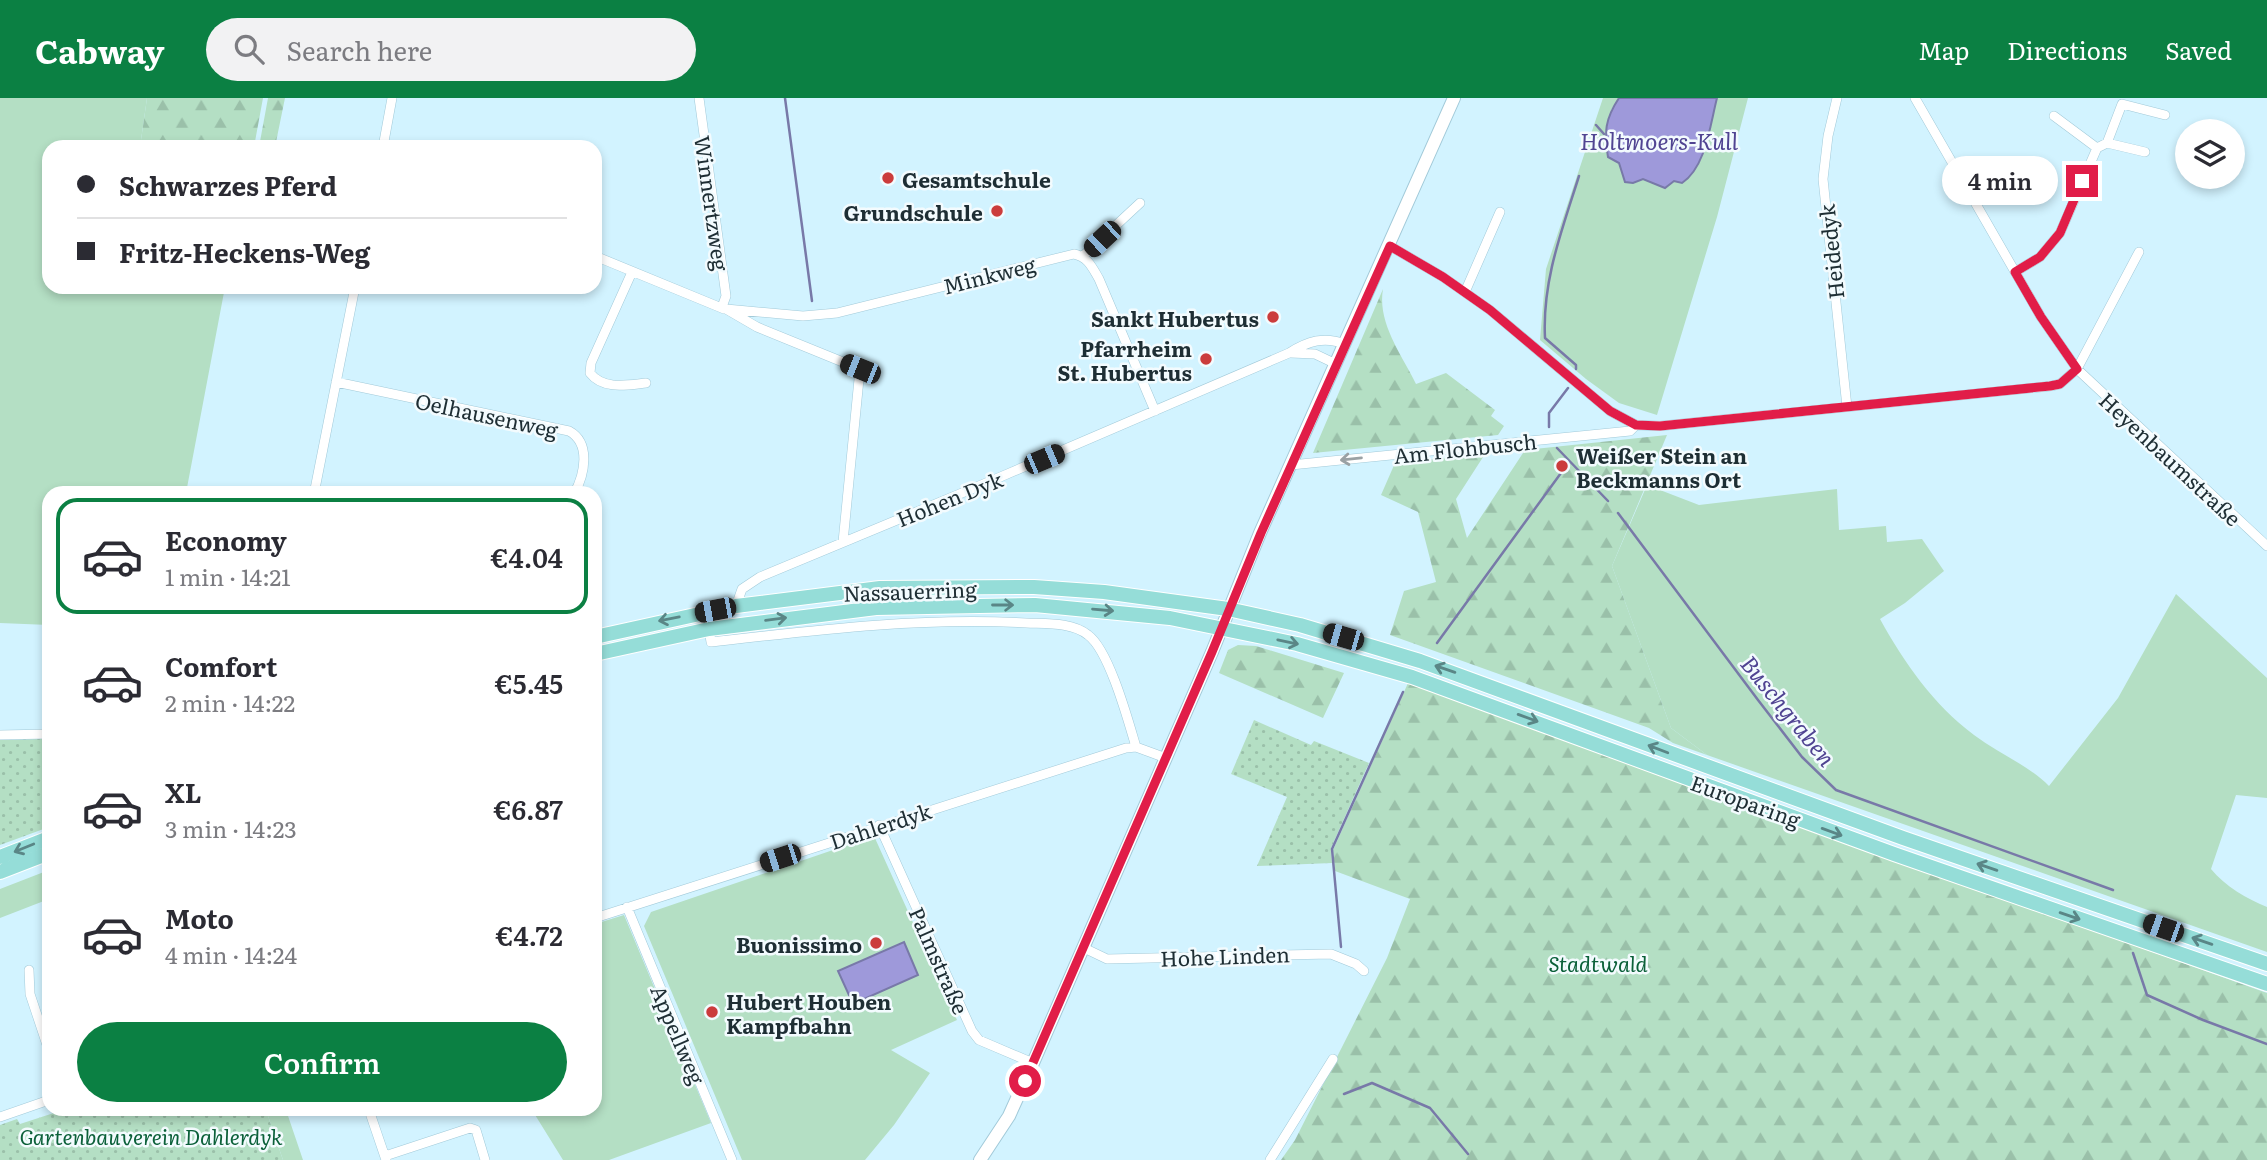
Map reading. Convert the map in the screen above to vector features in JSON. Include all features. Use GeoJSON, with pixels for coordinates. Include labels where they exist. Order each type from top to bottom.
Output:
{"type":"FeatureCollection","features":[{"type":"Feature","properties":{"kind":"main road"},"geometry":{"type":"LineString","coordinates":[[979,1160],[1009,1116],[1034,1063],[1291,464],[1454,98]]}},
{"type":"Feature","properties":{"kind":"main road","name":"Nassauerring"},"geometry":{"type":"LineString","coordinates":[[602,635],[736,606],[880,588],[1034,587],[1104,592],[1228,609]]}},
{"type":"Feature","properties":{"kind":"main road","name":"Nassauerring"},"geometry":{"type":"LineString","coordinates":[[602,653],[876,608],[1035,605],[1170,618],[1221,628]]}},
{"type":"Feature","properties":{"kind":"main road","name":"Europaring"},"geometry":{"type":"LineString","coordinates":[[1228,609],[1300,625],[1420,661],[1903,838],[2267,964]]}},
{"type":"Feature","properties":{"kind":"main road","name":"Europaring"},"geometry":{"type":"LineString","coordinates":[[1221,628],[1297,644],[1412,677],[1518,714],[1712,789],[2267,984]]}},
{"type":"Feature","properties":{"kind":"main road"},"geometry":{"type":"LineString","coordinates":[[0,858],[42,841]]}},
{"type":"Feature","properties":{"kind":"main road"},"geometry":{"type":"LineString","coordinates":[[0,872],[42,856]]}},
{"type":"Feature","properties":{"kind":"street"},"geometry":{"type":"LineString","coordinates":[[384,140],[392,98]]}},
{"type":"Feature","properties":{"kind":"street","name":"Winnertzweg"},"geometry":{"type":"LineString","coordinates":[[699,98],[726,296],[724,308]]}},
{"type":"Feature","properties":{"kind":"street","name":"Heidedyk"},"geometry":{"type":"LineString","coordinates":[[1837,98],[1824,161],[1824,190],[1847,407]]}},
{"type":"Feature","properties":{"kind":"street","name":"Heyenbaumstraße"},"geometry":{"type":"LineString","coordinates":[[1915,98],[2041,317],[2077,369],[2267,546]]}},
{"type":"Feature","properties":{"kind":"street"},"geometry":{"type":"LineString","coordinates":[[2015,272],[2040,257],[2060,233],[2097,148],[2106,143],[2122,104],[2165,115]]}},
{"type":"Feature","properties":{"kind":"street"},"geometry":{"type":"LineString","coordinates":[[2054,116],[2097,148]]}},
{"type":"Feature","properties":{"kind":"street"},"geometry":{"type":"LineString","coordinates":[[2106,143],[2145,152]]}},
{"type":"Feature","properties":{"kind":"street"},"geometry":{"type":"LineString","coordinates":[[1140,203],[1083,256],[1099,279],[1155,411]]}},
{"type":"Feature","properties":{"kind":"street"},"geometry":{"type":"LineString","coordinates":[[1465,292],[1500,212]]}},
{"type":"Feature","properties":{"kind":"street"},"geometry":{"type":"LineString","coordinates":[[1390,246],[1465,292],[1610,411],[1636,425]]}},
{"type":"Feature","properties":{"kind":"street"},"geometry":{"type":"LineString","coordinates":[[2077,369],[2139,252]]}},
{"type":"Feature","properties":{"kind":"street","name":"Minkweg"},"geometry":{"type":"LineString","coordinates":[[724,308],[803,316],[837,313],[1060,256],[1083,256]]}},
{"type":"Feature","properties":{"kind":"street","name":"Minkweg"},"geometry":{"type":"LineString","coordinates":[[602,259],[724,308],[757,327],[860,369],[843,542]]}},
{"type":"Feature","properties":{"kind":"street"},"geometry":{"type":"LineString","coordinates":[[632,272],[591,363],[590,373],[603,383],[620,386],[646,383]]}},
{"type":"Feature","properties":{"kind":"street"},"geometry":{"type":"LineString","coordinates":[[316,486],[354,294]]}},
{"type":"Feature","properties":{"kind":"street","name":"Hohen Dyk"},"geometry":{"type":"LineString","coordinates":[[736,606],[742,589],[760,577],[1155,411],[1310,342],[1324,339],[1345,344]]}},
{"type":"Feature","properties":{"kind":"street"},"geometry":{"type":"LineString","coordinates":[[1289,353],[1315,354],[1336,364]]}},
{"type":"Feature","properties":{"kind":"street","name":"Am Flohbusch"},"geometry":{"type":"LineString","coordinates":[[1291,464],[1630,431],[1636,425],[1660,426],[2050,386],[2060,384],[2077,369]]}},
{"type":"Feature","properties":{"kind":"street","name":"Oelhausenweg"},"geometry":{"type":"LineString","coordinates":[[336,382],[569,431],[578,436],[584,447],[583,469],[577,486]]}},
{"type":"Feature","properties":{"kind":"street","name":"Nassauerring"},"geometry":{"type":"LineString","coordinates":[[710,636],[922,622],[993,621],[1068,625],[1087,634],[1101,648],[1136,747]]}},
{"type":"Feature","properties":{"kind":"street"},"geometry":{"type":"LineString","coordinates":[[0,735],[42,734]]}},
{"type":"Feature","properties":{"kind":"street"},"geometry":{"type":"LineString","coordinates":[[1136,747],[1166,758]]}},
{"type":"Feature","properties":{"kind":"street","name":"Dahlerdyk"},"geometry":{"type":"LineString","coordinates":[[602,916],[879,825],[1136,747]]}},
{"type":"Feature","properties":{"kind":"street","name":"Palmstraße"},"geometry":{"type":"LineString","coordinates":[[879,825],[972,1031],[979,1040],[1034,1063]]}},
{"type":"Feature","properties":{"kind":"street","name":"Appellweg"},"geometry":{"type":"LineString","coordinates":[[627,907],[732,1160]]}},
{"type":"Feature","properties":{"kind":"street","name":"Hohe Linden"},"geometry":{"type":"LineString","coordinates":[[1084,948],[1107,959],[1331,954],[1356,964],[1364,971]]}},
{"type":"Feature","properties":{"kind":"street"},"geometry":{"type":"LineString","coordinates":[[29,971],[30,994],[42,1030]]}},
{"type":"Feature","properties":{"kind":"street"},"geometry":{"type":"LineString","coordinates":[[1270,1160],[1333,1059]]}},
{"type":"Feature","properties":{"kind":"street"},"geometry":{"type":"LineString","coordinates":[[0,1117],[42,1102]]}},
{"type":"Feature","properties":{"kind":"street"},"geometry":{"type":"LineString","coordinates":[[371,1116],[385,1158],[470,1128],[476,1130],[485,1160]]}},
{"type":"Feature","properties":{"kind":"green space"},"geometry":{"type":"Polygon","coordinates":[[[0,98],[147,98],[141,140],[42,140],[42,294],[224,294],[187,486],[42,486],[42,625],[0,623],[0,98]]]}},
{"type":"Feature","properties":{"kind":"green space"},"geometry":{"type":"Polygon","coordinates":[[[147,98],[263,98],[255,140],[141,140],[147,98]]]}},
{"type":"Feature","properties":{"kind":"green space"},"geometry":{"type":"Polygon","coordinates":[[[268,98],[285,98],[276,140],[260,140],[268,98]]]}},
{"type":"Feature","properties":{"kind":"green space"},"geometry":{"type":"Polygon","coordinates":[[[1603,98],[1619,98],[1611,110],[1619,163],[1625,181],[1633,183],[1643,179],[1665,188],[1706,139],[1717,98],[1748,98],[1717,217],[1657,415],[1619,403],[1540,340],[1546,269],[1603,98]]]}},
{"type":"Feature","properties":{"kind":"green space"},"geometry":{"type":"Polygon","coordinates":[[[1383,289],[1382,302],[1387,326],[1416,384],[1446,373],[1495,410],[1491,416],[1504,426],[1498,435],[1313,453],[1383,289]]]}},
{"type":"Feature","properties":{"kind":"green space"},"geometry":{"type":"Polygon","coordinates":[[[1667,435],[1612,566],[1671,728],[1707,755],[1673,743],[1649,728],[1390,635],[1404,591],[1436,582],[1418,512],[1381,495],[1395,463],[1485,454],[1456,499],[1467,538],[1525,450],[1667,435]]]}},
{"type":"Feature","properties":{"kind":"green space"},"geometry":{"type":"Polygon","coordinates":[[[1647,485],[1699,505],[1837,489],[1839,530],[1886,526],[1887,542],[1922,539],[1944,571],[1905,603],[1880,619],[1910,667],[1933,697],[1959,723],[2049,786],[2118,698],[2176,594],[2267,678],[2267,798],[2236,795],[2211,869],[2237,891],[2267,907],[2267,952],[1707,755],[1671,728],[1612,566],[1647,485]]]}},
{"type":"Feature","properties":{"kind":"green space"},"geometry":{"type":"Polygon","coordinates":[[[1238,645],[1256,646],[1344,673],[1323,718],[1219,673],[1228,650],[1238,645]]]}},
{"type":"Feature","properties":{"kind":"green space","name":"Stadtwald"},"geometry":{"type":"Polygon","coordinates":[[[1408,683],[2267,993],[2267,1160],[1281,1160],[1295,1140],[1387,958],[1410,899],[1335,871],[1333,850],[1408,683]]]}},
{"type":"Feature","properties":{"kind":"green space"},"geometry":{"type":"Polygon","coordinates":[[[1254,720],[1311,745],[1314,741],[1369,763],[1331,848],[1332,863],[1257,866],[1287,797],[1231,774],[1254,720]]]}},
{"type":"Feature","properties":{"kind":"green space"},"geometry":{"type":"Polygon","coordinates":[[[42,739],[42,830],[0,845],[0,740],[42,739]]]}},
{"type":"Feature","properties":{"kind":"green space"},"geometry":{"type":"Polygon","coordinates":[[[874,836],[957,1020],[891,1050],[930,1073],[894,1125],[865,1160],[742,1160],[644,926],[651,912],[874,836]]]}},
{"type":"Feature","properties":{"kind":"green space"},"geometry":{"type":"Polygon","coordinates":[[[42,873],[42,902],[0,918],[0,889],[42,873]]]}},
{"type":"Feature","properties":{"kind":"green space"},"geometry":{"type":"Polygon","coordinates":[[[624,915],[711,1123],[609,1160],[563,1160],[536,1116],[602,1116],[602,922],[624,915]]]}},
{"type":"Feature","properties":{"kind":"green space","name":"Gartenbauverein Dahlerdyk"},"geometry":{"type":"Polygon","coordinates":[[[45,1116],[268,1116],[283,1160],[0,1160],[0,1125],[17,1119],[20,1124],[45,1116]]]}},
{"type":"Feature","properties":{"kind":"green space"},"geometry":{"type":"Polygon","coordinates":[[[268,1116],[288,1116],[303,1160],[283,1160],[268,1116]]]}},
{"type":"Feature","properties":{"kind":"water","name":"Holtmoers-Kull"},"geometry":{"type":"Polygon","coordinates":[[[1619,98],[1717,98],[1702,156],[1697,167],[1682,183],[1674,181],[1665,188],[1643,179],[1633,183],[1625,182],[1619,163],[1608,157],[1606,140],[1608,119],[1619,98]]]}},
{"type":"Feature","properties":{"kind":"water"},"geometry":{"type":"Polygon","coordinates":[[[904,942],[918,975],[853,1004],[838,971],[904,942]]]}},
{"type":"Feature","properties":{"kind":"waterway"},"geometry":{"type":"LineString","coordinates":[[785,98],[812,301]]}},
{"type":"Feature","properties":{"kind":"waterway"},"geometry":{"type":"LineString","coordinates":[[1596,125],[1604,134]]}},
{"type":"Feature","properties":{"kind":"waterway"},"geometry":{"type":"LineString","coordinates":[[1576,369],[1576,365],[1545,338],[1545,317],[1554,256],[1579,176]]}},
{"type":"Feature","properties":{"kind":"waterway"},"geometry":{"type":"LineString","coordinates":[[1549,427],[1549,413],[1568,388]]}},
{"type":"Feature","properties":{"kind":"waterway","name":"Buschgraben"},"geometry":{"type":"LineString","coordinates":[[1557,448],[1608,501]]}},
{"type":"Feature","properties":{"kind":"waterway","name":"Buschgraben"},"geometry":{"type":"LineString","coordinates":[[1437,643],[1569,462]]}},
{"type":"Feature","properties":{"kind":"waterway","name":"Buschgraben"},"geometry":{"type":"LineString","coordinates":[[1618,513],[1802,757],[1836,790],[2113,890]]}},
{"type":"Feature","properties":{"kind":"waterway","name":"Buschgraben"},"geometry":{"type":"LineString","coordinates":[[1341,947],[1332,849],[1403,692]]}},
{"type":"Feature","properties":{"kind":"waterway","name":"Buschgraben"},"geometry":{"type":"LineString","coordinates":[[2133,953],[2147,995],[2267,1044]]}},
{"type":"Feature","properties":{"kind":"waterway"},"geometry":{"type":"LineString","coordinates":[[1344,1094],[1372,1083],[1430,1108],[1468,1154]]}},
{"type":"Feature","properties":{"kind":"place","name":"Gesamtschule"},"geometry":{"type":"Point","coordinates":[888,178]}},
{"type":"Feature","properties":{"kind":"place","name":"Grundschule"},"geometry":{"type":"Point","coordinates":[997,211]}},
{"type":"Feature","properties":{"kind":"place","name":"Sankt Hubertus"},"geometry":{"type":"Point","coordinates":[1273,317]}},
{"type":"Feature","properties":{"kind":"place","name":"Pfarrheim St. Hubertus"},"geometry":{"type":"Point","coordinates":[1206,359]}},
{"type":"Feature","properties":{"kind":"place","name":"Weißer Stein an Beckmanns Ort"},"geometry":{"type":"Point","coordinates":[1562,466]}},
{"type":"Feature","properties":{"kind":"place","name":"Buonissimo"},"geometry":{"type":"Point","coordinates":[876,943]}},
{"type":"Feature","properties":{"kind":"place","name":"Hubert Houben Kampfbahn"},"geometry":{"type":"Point","coordinates":[712,1012]}},
{"type":"Feature","properties":{"kind":"route"},"geometry":{"type":"LineString","coordinates":[[1025,1081],[1261,533],[1390,246],[1443,277],[1490,310],[1610,411],[1636,425],[1660,426],[2060,384],[2077,369],[2062,350],[2015,272],[2040,257],[2060,233],[2082,181]]}}]}
